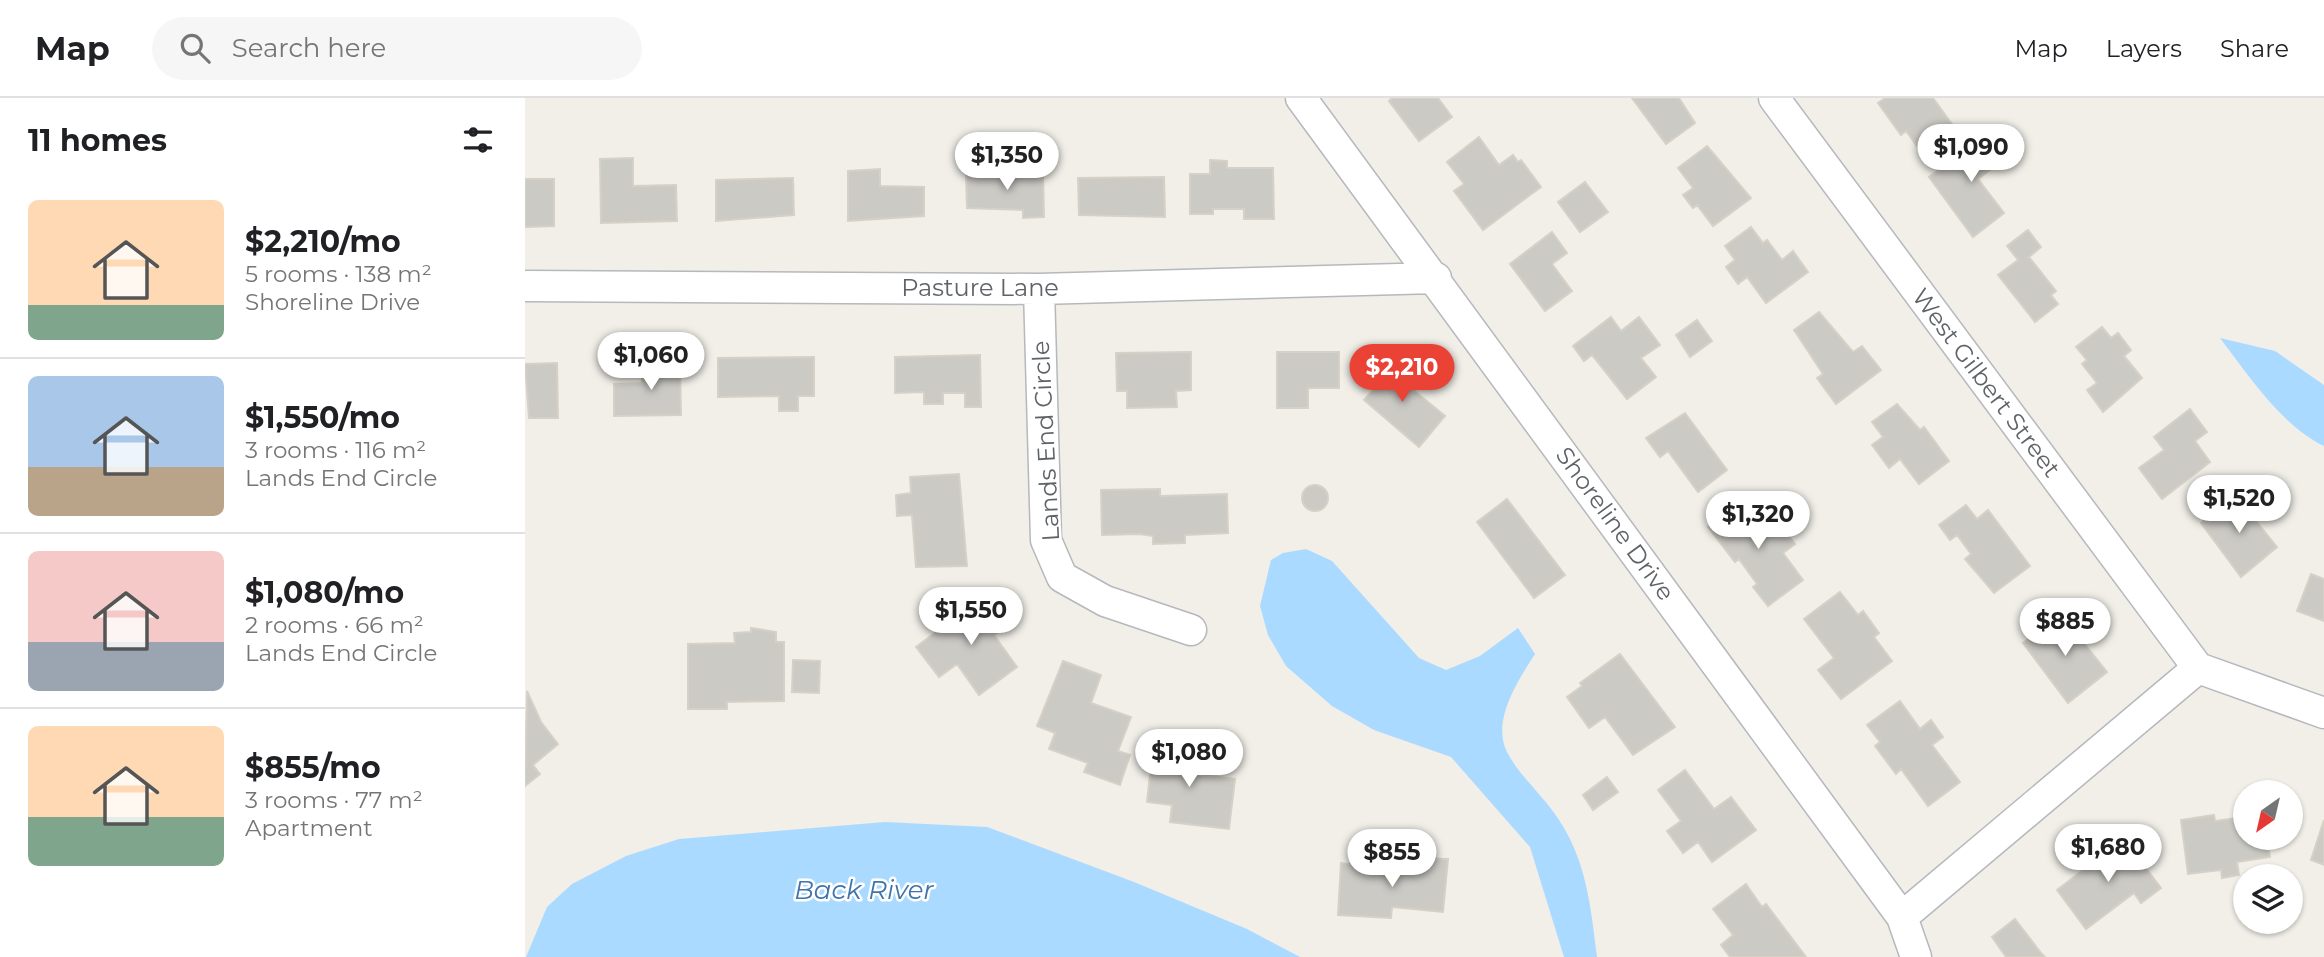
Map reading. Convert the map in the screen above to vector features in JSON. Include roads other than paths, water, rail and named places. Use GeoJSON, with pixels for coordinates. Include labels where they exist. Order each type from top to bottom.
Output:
{"type":"FeatureCollection","features":[{"type":"Feature","properties":{"kind":"street","name":"Shoreline Drive"},"geometry":{"type":"LineString","coordinates":[[1301,98],[1436,278],[1902,917],[1916,957]]}},
{"type":"Feature","properties":{"kind":"street","name":"West Gilbert Street"},"geometry":{"type":"LineString","coordinates":[[1774,98],[2198,667]]}},
{"type":"Feature","properties":{"kind":"street","name":"Pasture Lane"},"geometry":{"type":"LineString","coordinates":[[525,286],[1038,289],[1436,278]]}},
{"type":"Feature","properties":{"kind":"street","name":"Lands End Circle"},"geometry":{"type":"LineString","coordinates":[[1038,289],[1046,540],[1062,577],[1105,601],[1191,631]]}},
{"type":"Feature","properties":{"kind":"street"},"geometry":{"type":"LineString","coordinates":[[1902,917],[2198,667],[2324,713]]}},
{"type":"Feature","properties":{"kind":"water"},"geometry":{"type":"Polygon","coordinates":[[[2220,338],[2275,351],[2324,385],[2324,446],[2308,437],[2279,412],[2220,338]]]}},
{"type":"Feature","properties":{"kind":"water"},"geometry":{"type":"Polygon","coordinates":[[[1306,549],[1332,561],[1419,658],[1446,670],[1480,656],[1518,628],[1535,654],[1509,700],[1502,727],[1503,740],[1512,761],[1553,811],[1576,852],[1586,886],[1597,957],[1564,957],[1530,847],[1451,757],[1374,730],[1332,706],[1286,666],[1268,635],[1260,606],[1271,560],[1283,553],[1306,549]]]}},
{"type":"Feature","properties":{"kind":"water","name":"Back River"},"geometry":{"type":"Polygon","coordinates":[[[885,822],[987,827],[1134,882],[1247,929],[1300,957],[526,957],[547,907],[572,884],[626,856],[679,839],[885,822]]]}}]}
